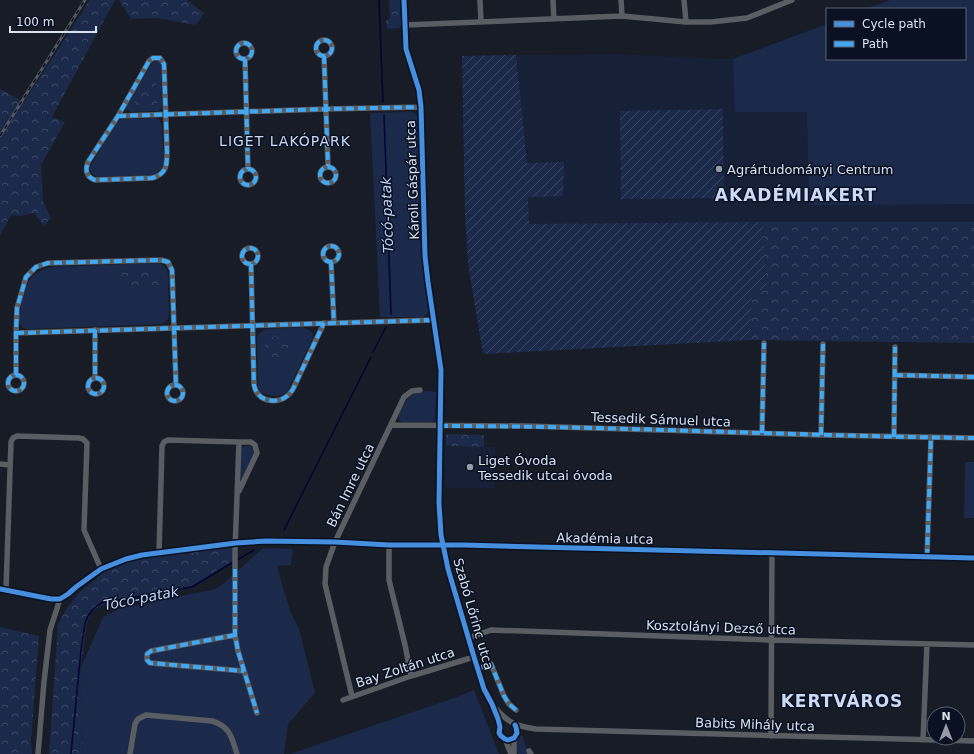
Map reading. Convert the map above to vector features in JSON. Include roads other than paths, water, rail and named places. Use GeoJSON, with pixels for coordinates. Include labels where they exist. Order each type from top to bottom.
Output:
{"type":"FeatureCollection","features":[{"type":"Feature","properties":{"kind":"street","name":"Károli Gáspár utca"},"geometry":{"type":"LineString","coordinates":[[404,0],[406,49],[419,90],[421,107],[425,256],[440,360]]}},
{"type":"Feature","properties":{"kind":"street"},"geometry":{"type":"LineString","coordinates":[[480,0],[481,21]]}},
{"type":"Feature","properties":{"kind":"street"},"geometry":{"type":"LineString","coordinates":[[553,0],[554,19]]}},
{"type":"Feature","properties":{"kind":"street"},"geometry":{"type":"LineString","coordinates":[[621,0],[622,16]]}},
{"type":"Feature","properties":{"kind":"street"},"geometry":{"type":"LineString","coordinates":[[684,0],[686,22]]}},
{"type":"Feature","properties":{"kind":"street"},"geometry":{"type":"LineString","coordinates":[[405,25],[622,16],[686,22],[711,22],[747,18],[792,0]]}},
{"type":"Feature","properties":{"kind":"street"},"geometry":{"type":"LineString","coordinates":[[324,56],[328,166]]}},
{"type":"Feature","properties":{"kind":"street"},"geometry":{"type":"LineString","coordinates":[[156,57],[160,58],[164,64],[167,163],[166,168],[157,177],[95,180],[87,174],[86,166],[118,116],[149,61],[156,57]]}},
{"type":"Feature","properties":{"kind":"street"},"geometry":{"type":"LineString","coordinates":[[245,59],[248,169]]}},
{"type":"Feature","properties":{"kind":"street","name":"Károli Gáspár utca"},"geometry":{"type":"LineString","coordinates":[[118,116],[421,107]]}},
{"type":"Feature","properties":{"kind":"street"},"geometry":{"type":"LineString","coordinates":[[16,375],[17,308],[26,277],[36,267],[48,263],[161,260],[168,262],[172,270],[176,385]]}},
{"type":"Feature","properties":{"kind":"street"},"geometry":{"type":"LineString","coordinates":[[331,262],[334,323]]}},
{"type":"Feature","properties":{"kind":"street"},"geometry":{"type":"LineString","coordinates":[[251,264],[254,385],[256,393],[262,398],[275,401],[288,396],[293,389],[324,323]]}},
{"type":"Feature","properties":{"kind":"street"},"geometry":{"type":"LineString","coordinates":[[16,333],[434,320]]}},
{"type":"Feature","properties":{"kind":"street"},"geometry":{"type":"LineString","coordinates":[[94,330],[95,378]]}},
{"type":"Feature","properties":{"kind":"street"},"geometry":{"type":"LineString","coordinates":[[762,433],[764,344]]}},
{"type":"Feature","properties":{"kind":"street"},"geometry":{"type":"LineString","coordinates":[[821,435],[823,344]]}},
{"type":"Feature","properties":{"kind":"street"},"geometry":{"type":"LineString","coordinates":[[894,437],[895,347]]}},
{"type":"Feature","properties":{"kind":"street","name":"Szabó Lőrinc utca"},"geometry":{"type":"LineString","coordinates":[[440,360],[439,503],[443,544],[448,569],[477,669],[500,727]]}},
{"type":"Feature","properties":{"kind":"street"},"geometry":{"type":"LineString","coordinates":[[895,375],[974,377]]}},
{"type":"Feature","properties":{"kind":"street","name":"Bán Imre utca"},"geometry":{"type":"LineString","coordinates":[[352,696],[325,584],[326,567],[335,542],[404,397],[412,391],[420,390]]}},
{"type":"Feature","properties":{"kind":"street","name":"Tessedik Sámuel utca"},"geometry":{"type":"LineString","coordinates":[[391,425],[526,426],[974,438]]}},
{"type":"Feature","properties":{"kind":"street"},"geometry":{"type":"LineString","coordinates":[[38,754],[50,630],[60,598],[51,599],[3,589],[11,442],[13,438],[17,436],[79,438],[87,443],[84,530],[101,569]]}},
{"type":"Feature","properties":{"kind":"street"},"geometry":{"type":"LineString","coordinates":[[927,557],[931,437]]}},
{"type":"Feature","properties":{"kind":"street"},"geometry":{"type":"LineString","coordinates":[[159,554],[162,446],[164,442],[168,440],[251,442],[257,448],[257,453],[238,494]]}},
{"type":"Feature","properties":{"kind":"street"},"geometry":{"type":"LineString","coordinates":[[239,442],[235,552],[235,635],[238,651],[257,713]]}},
{"type":"Feature","properties":{"kind":"street"},"geometry":{"type":"LineString","coordinates":[[0,464],[10,465]]}},
{"type":"Feature","properties":{"kind":"street","name":"Akadémia utca"},"geometry":{"type":"LineString","coordinates":[[60,598],[68,594],[101,569],[126,559],[142,555],[236,543],[266,541],[443,544],[974,558]]}},
{"type":"Feature","properties":{"kind":"street"},"geometry":{"type":"LineString","coordinates":[[389,544],[389,580],[411,676]]}},
{"type":"Feature","properties":{"kind":"street"},"geometry":{"type":"LineString","coordinates":[[771,736],[772,553]]}},
{"type":"Feature","properties":{"kind":"street","name":"Kosztolányi Dezső utca"},"geometry":{"type":"LineString","coordinates":[[469,638],[491,630],[771,640],[974,645]]}},
{"type":"Feature","properties":{"kind":"street"},"geometry":{"type":"LineString","coordinates":[[235,635],[151,651],[147,654],[147,660],[150,663],[244,671]]}},
{"type":"Feature","properties":{"kind":"street"},"geometry":{"type":"LineString","coordinates":[[923,740],[927,644]]}},
{"type":"Feature","properties":{"kind":"street","name":"Bay Zoltán utca"},"geometry":{"type":"LineString","coordinates":[[343,700],[411,676],[474,657]]}},
{"type":"Feature","properties":{"kind":"street"},"geometry":{"type":"LineString","coordinates":[[477,669],[491,664],[504,696],[509,704],[516,710]]}},
{"type":"Feature","properties":{"kind":"street","name":"Szabó Lőrinc utca"},"geometry":{"type":"LineString","coordinates":[[492,704],[512,723]]}},
{"type":"Feature","properties":{"kind":"street"},"geometry":{"type":"LineString","coordinates":[[130,754],[135,724],[138,719],[146,715],[212,721],[219,723],[229,731],[236,754]]}},
{"type":"Feature","properties":{"kind":"street"},"geometry":{"type":"LineString","coordinates":[[504,723],[512,723],[516,727],[513,754],[505,739],[499,733],[500,727],[504,723]]}},
{"type":"Feature","properties":{"kind":"street","name":"Babits Mihály utca"},"geometry":{"type":"LineString","coordinates":[[512,723],[536,729],[974,741]]}},
{"type":"Feature","properties":{"kind":"street","name":"Babits Mihály utca"},"geometry":{"type":"LineString","coordinates":[[515,735],[536,729]]}},
{"type":"Feature","properties":{"kind":"street"},"geometry":{"type":"LineString","coordinates":[[505,739],[508,740],[515,735]]}},
{"type":"Feature","properties":{"kind":"waterway","name":"Tócó-patak"},"geometry":{"type":"LineString","coordinates":[[379,0],[383,102]]}},
{"type":"Feature","properties":{"kind":"waterway","name":"Tócó-patak"},"geometry":{"type":"LineString","coordinates":[[384,115],[391,314]]}},
{"type":"Feature","properties":{"kind":"waterway","name":"Tócó-patak"},"geometry":{"type":"LineString","coordinates":[[373,352],[386,327]]}},
{"type":"Feature","properties":{"kind":"waterway","name":"Tócó-patak"},"geometry":{"type":"LineString","coordinates":[[284,530],[371,357]]}},
{"type":"Feature","properties":{"kind":"waterway","name":"Tócó-patak"},"geometry":{"type":"LineString","coordinates":[[237,560],[254,550]]}},
{"type":"Feature","properties":{"kind":"waterway","name":"Tócó-patak"},"geometry":{"type":"LineString","coordinates":[[71,754],[85,623],[93,609],[101,603],[192,587],[233,562]]}},
{"type":"Feature","properties":{"kind":"railway"},"geometry":{"type":"LineString","coordinates":[[0,136],[85,0]]}},
{"type":"Feature","properties":{"kind":"place","name":"Agrártudományi Centrum"},"geometry":{"type":"Point","coordinates":[719,169]}},
{"type":"Feature","properties":{"kind":"place","name":"Liget Óvoda Tessedik utcai óvoda"},"geometry":{"type":"Point","coordinates":[470,467]}},
{"type":"Feature","properties":{"kind":"district","name":"LIGET LAKÓPARK"},"geometry":{"type":"Point","coordinates":[285,141]}},
{"type":"Feature","properties":{"kind":"district","name":"AKADÉMIAKERT"},"geometry":{"type":"Point","coordinates":[796,195]}},
{"type":"Feature","properties":{"kind":"district","name":"KERTVÁROS"},"geometry":{"type":"Point","coordinates":[842,701]}}]}
